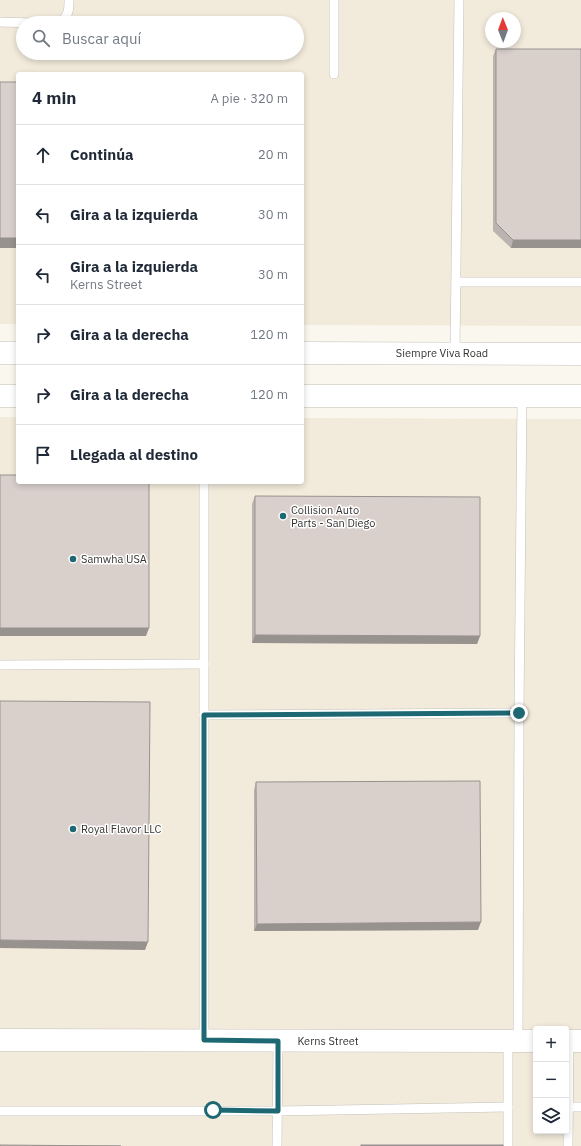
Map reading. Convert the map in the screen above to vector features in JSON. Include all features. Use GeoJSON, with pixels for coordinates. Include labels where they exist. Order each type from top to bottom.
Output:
{"type":"FeatureCollection","features":[{"type":"Feature","properties":{"kind":"main road"},"geometry":{"type":"LineString","coordinates":[[0,353],[16,353]]}},
{"type":"Feature","properties":{"kind":"main road","name":"Siempre Viva Road"},"geometry":{"type":"LineString","coordinates":[[304,353],[581,354]]}},
{"type":"Feature","properties":{"kind":"main road"},"geometry":{"type":"LineString","coordinates":[[0,396],[16,396]]}},
{"type":"Feature","properties":{"kind":"main road"},"geometry":{"type":"LineString","coordinates":[[304,396],[581,396]]}},
{"type":"Feature","properties":{"kind":"main road","name":"Kerns Street"},"geometry":{"type":"LineString","coordinates":[[0,1040],[521,1041]]}},
{"type":"Feature","properties":{"kind":"lane"},"geometry":{"type":"LineString","coordinates":[[66,16],[69,10],[69,0]]}},
{"type":"Feature","properties":{"kind":"lane"},"geometry":{"type":"LineString","coordinates":[[334,0],[334,74]]}},
{"type":"Feature","properties":{"kind":"lane"},"geometry":{"type":"LineString","coordinates":[[455,354],[459,0]]}},
{"type":"Feature","properties":{"kind":"lane"},"geometry":{"type":"LineString","coordinates":[[0,22],[16,22]]}},
{"type":"Feature","properties":{"kind":"lane"},"geometry":{"type":"LineString","coordinates":[[456,282],[581,282]]}},
{"type":"Feature","properties":{"kind":"lane"},"geometry":{"type":"LineString","coordinates":[[508,1146],[508,1107],[521,1041],[519,713],[522,396]]}},
{"type":"Feature","properties":{"kind":"lane"},"geometry":{"type":"LineString","coordinates":[[204,484],[204,1040]]}},
{"type":"Feature","properties":{"kind":"lane"},"geometry":{"type":"LineString","coordinates":[[0,665],[204,664]]}},
{"type":"Feature","properties":{"kind":"lane"},"geometry":{"type":"LineString","coordinates":[[204,715],[519,713]]}},
{"type":"Feature","properties":{"kind":"lane"},"geometry":{"type":"LineString","coordinates":[[277,1146],[278,1041]]}},
{"type":"Feature","properties":{"kind":"lane"},"geometry":{"type":"LineString","coordinates":[[569,1098],[572,1041]]}},
{"type":"Feature","properties":{"kind":"lane"},"geometry":{"type":"LineString","coordinates":[[0,1112],[278,1111],[508,1107]]}},
{"type":"Feature","properties":{"kind":"lane"},"geometry":{"type":"LineString","coordinates":[[569,1107],[581,1107]]}},
{"type":"Feature","properties":{"kind":"lane"},"geometry":{"type":"LineString","coordinates":[[568,1134],[568,1146]]}},
{"type":"Feature","properties":{"kind":"shaded area"},"geometry":{"type":"Polygon","coordinates":[[[0,0],[581,0],[581,326],[304,325],[304,72],[16,72],[16,324],[0,324],[0,0]]]}},
{"type":"Feature","properties":{"kind":"shaded area"},"geometry":{"type":"Polygon","coordinates":[[[0,417],[16,417],[16,484],[304,484],[304,418],[581,419],[581,1146],[0,1146],[0,417]]]}},
{"type":"Feature","properties":{"kind":"building"},"geometry":{"type":"Polygon","coordinates":[[[496,49],[581,49],[581,240],[513,240],[496,223],[496,49]]]}},
{"type":"Feature","properties":{"kind":"building"},"geometry":{"type":"Polygon","coordinates":[[[0,82],[16,82],[16,238],[0,238],[0,82]]]}},
{"type":"Feature","properties":{"kind":"building","name":"Samwha USA"},"geometry":{"type":"Polygon","coordinates":[[[0,475],[16,475],[16,484],[149,484],[149,628],[0,628],[0,475]]]}},
{"type":"Feature","properties":{"kind":"building"},"geometry":{"type":"Polygon","coordinates":[[[255,496],[480,497],[480,636],[255,635],[255,496]]]}},
{"type":"Feature","properties":{"kind":"building","name":"Royal Flavor LLC"},"geometry":{"type":"Polygon","coordinates":[[[0,701],[150,702],[148,942],[0,940],[0,701]]]}},
{"type":"Feature","properties":{"kind":"building"},"geometry":{"type":"Polygon","coordinates":[[[480,781],[481,922],[257,924],[256,782],[480,781]]]}},
{"type":"Feature","properties":{"kind":"building"},"geometry":{"type":"Polygon","coordinates":[[[0,1145],[121,1146],[0,1146],[0,1145]]]}},
{"type":"Feature","properties":{"kind":"building"},"geometry":{"type":"Polygon","coordinates":[[[503,1145],[503,1146],[361,1146],[503,1145]]]}},
{"type":"Feature","properties":{"kind":"place","name":"Collision Auto Parts - San Diego"},"geometry":{"type":"Point","coordinates":[283,516]}},
{"type":"Feature","properties":{"kind":"place","name":"Samwha USA"},"geometry":{"type":"Point","coordinates":[73,559]}},
{"type":"Feature","properties":{"kind":"place","name":"Royal Flavor LLC"},"geometry":{"type":"Point","coordinates":[73,829]}},
{"type":"Feature","properties":{"kind":"route"},"geometry":{"type":"LineString","coordinates":[[213,1110],[278,1111],[278,1041],[204,1040],[204,715],[519,713]]}}]}
